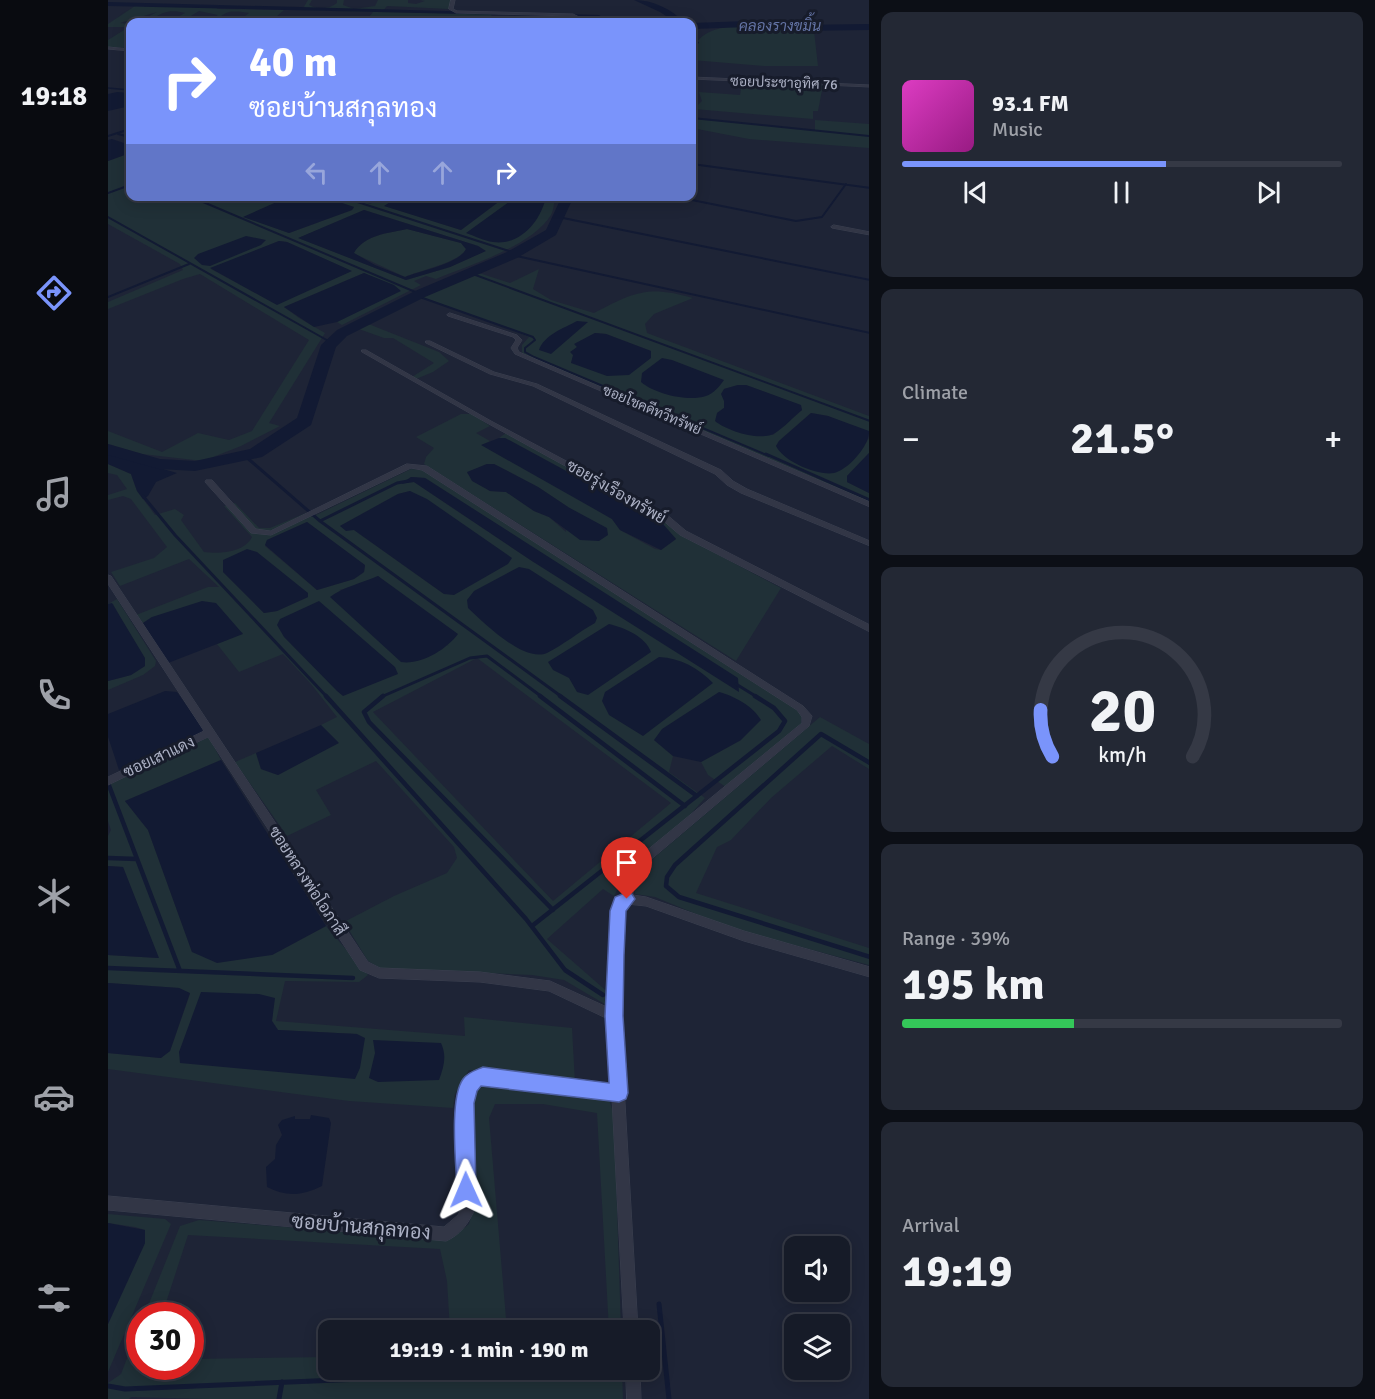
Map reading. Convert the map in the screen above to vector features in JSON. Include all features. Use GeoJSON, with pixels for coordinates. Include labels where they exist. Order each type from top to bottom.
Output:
{"type":"FeatureCollection","features":[{"type":"Feature","properties":{"kind":"street"},"geometry":{"type":"LineString","coordinates":[[453,0],[451,9],[456,12],[561,18]]}},
{"type":"Feature","properties":{"kind":"street"},"geometry":{"type":"LineString","coordinates":[[108,48],[126,50]]}},
{"type":"Feature","properties":{"kind":"street","name":"ซอยประชาอุทิศ 76"},"geometry":{"type":"LineString","coordinates":[[696,79],[869,86]]}},
{"type":"Feature","properties":{"kind":"street"},"geometry":{"type":"LineString","coordinates":[[834,227],[869,234]]}},
{"type":"Feature","properties":{"kind":"street","name":"ซอยโชคดีทวีทรัพย์"},"geometry":{"type":"LineString","coordinates":[[450,315],[515,336],[519,340],[514,348],[517,353],[869,505]]}},
{"type":"Feature","properties":{"kind":"street"},"geometry":{"type":"LineString","coordinates":[[428,342],[492,374],[525,381],[589,409],[718,472],[730,483],[744,491],[869,544]]}},
{"type":"Feature","properties":{"kind":"street","name":"ซอยรุ่งเรืองทรัพย์"},"geometry":{"type":"LineString","coordinates":[[364,351],[663,516],[683,533],[869,628]]}},
{"type":"Feature","properties":{"kind":"street"},"geometry":{"type":"LineString","coordinates":[[209,482],[254,531],[270,533],[410,466],[424,468],[800,708],[807,716],[806,724],[638,864],[629,879],[627,899]]}},
{"type":"Feature","properties":{"kind":"street","name":"ซอยหลวงพ่อโอภาสี"},"geometry":{"type":"LineString","coordinates":[[108,578],[358,959],[371,971],[489,978],[550,986],[614,1016]]}},
{"type":"Feature","properties":{"kind":"street","name":"ซอยเสาแดง"},"geometry":{"type":"LineString","coordinates":[[108,781],[209,733]]}},
{"type":"Feature","properties":{"kind":"street"},"geometry":{"type":"LineString","coordinates":[[630,1320],[614,1016],[618,911],[621,902],[627,899],[647,903],[724,930],[869,972]]}},
{"type":"Feature","properties":{"kind":"street","name":"ซอยบ้านสกุลทอง"},"geometry":{"type":"LineString","coordinates":[[108,1203],[446,1234],[463,1220],[467,1211],[465,1103],[469,1087],[475,1080],[483,1076],[495,1077],[619,1093]]}},
{"type":"Feature","properties":{"kind":"street"},"geometry":{"type":"LineString","coordinates":[[633,1380],[634,1399]]}},
{"type":"Feature","properties":{"kind":"shaded area"},"geometry":{"type":"Polygon","coordinates":[[[308,0],[312,0],[309,5],[313,7],[327,8],[337,3],[337,0],[344,0],[343,5],[354,9],[375,6],[378,0],[408,0],[408,3],[416,4],[425,1],[420,0],[451,0],[449,9],[387,6],[382,12],[492,14],[490,18],[480,16],[480,18],[368,18],[373,12],[302,10],[308,0]]]}},
{"type":"Feature","properties":{"kind":"shaded area"},"geometry":{"type":"Polygon","coordinates":[[[108,3],[284,10],[275,18],[242,18],[249,13],[229,12],[218,18],[213,18],[218,15],[199,11],[188,18],[176,18],[185,13],[170,11],[153,18],[146,18],[157,12],[137,18],[126,18],[126,21],[120,23],[126,24],[126,27],[108,27],[108,24],[135,6],[108,5],[108,3]]]}},
{"type":"Feature","properties":{"kind":"shaded area"},"geometry":{"type":"Polygon","coordinates":[[[735,26],[814,31],[818,66],[764,66],[696,60],[696,43],[705,34],[735,26]]]}},
{"type":"Feature","properties":{"kind":"shaded area"},"geometry":{"type":"Polygon","coordinates":[[[126,29],[126,48],[108,47],[108,40],[126,29]]]}},
{"type":"Feature","properties":{"kind":"shaded area"},"geometry":{"type":"Polygon","coordinates":[[[742,82],[823,85],[818,111],[813,111],[813,119],[696,109],[702,101],[699,92],[740,95],[742,82]]]}},
{"type":"Feature","properties":{"kind":"shaded area"},"geometry":{"type":"Polygon","coordinates":[[[696,118],[815,130],[815,120],[869,124],[869,148],[749,139],[696,129],[696,118]]]}},
{"type":"Feature","properties":{"kind":"shaded area"},"geometry":{"type":"Polygon","coordinates":[[[126,154],[126,201],[281,201],[244,217],[289,233],[352,210],[354,207],[336,201],[360,201],[370,204],[376,201],[392,201],[385,206],[461,230],[500,201],[511,201],[467,233],[495,242],[545,201],[554,201],[552,213],[542,226],[515,246],[436,279],[426,276],[414,281],[421,285],[342,325],[337,322],[400,290],[364,273],[284,307],[325,333],[269,423],[280,426],[241,446],[203,461],[142,454],[108,444],[108,431],[162,452],[198,433],[229,440],[252,431],[309,340],[200,274],[108,309],[108,302],[183,270],[180,264],[108,224],[108,161],[126,154]],[[364,210],[299,238],[406,280],[450,267],[485,251],[478,246],[364,210]],[[279,241],[211,269],[276,304],[351,271],[287,242],[279,241]]]}},
{"type":"Feature","properties":{"kind":"shaded area"},"geometry":{"type":"Polygon","coordinates":[[[407,229],[461,243],[466,249],[448,262],[405,277],[353,253],[370,239],[407,229]]]}},
{"type":"Feature","properties":{"kind":"shaded area"},"geometry":{"type":"Polygon","coordinates":[[[539,269],[533,289],[551,300],[594,313],[620,300],[652,291],[693,298],[654,314],[645,324],[647,333],[869,416],[869,433],[828,416],[811,413],[776,446],[863,448],[869,438],[869,453],[847,476],[847,482],[869,493],[869,502],[522,353],[522,345],[529,337],[420,296],[479,273],[510,283],[539,269]],[[595,333],[575,344],[577,347],[571,363],[651,351],[606,334],[595,333]],[[746,385],[724,389],[724,408],[717,413],[773,435],[802,410],[800,405],[746,385]]]}},
{"type":"Feature","properties":{"kind":"shaded area"},"geometry":{"type":"Polygon","coordinates":[[[366,323],[439,352],[449,361],[433,372],[416,379],[412,377],[434,363],[393,338],[384,338],[356,328],[366,323]]]}},
{"type":"Feature","properties":{"kind":"shaded area"},"geometry":{"type":"Polygon","coordinates":[[[461,414],[472,414],[490,426],[476,433],[490,441],[482,445],[612,519],[620,530],[661,550],[676,539],[662,523],[505,438],[499,438],[506,433],[664,518],[681,535],[781,588],[736,661],[424,464],[426,457],[434,448],[416,437],[461,414]],[[487,464],[467,473],[490,491],[506,492],[534,511],[549,517],[566,532],[568,507],[538,487],[494,464],[487,464]]]}},
{"type":"Feature","properties":{"kind":"shaded area"},"geometry":{"type":"Polygon","coordinates":[[[108,464],[131,474],[137,491],[155,515],[175,509],[184,515],[181,520],[204,552],[217,553],[237,549],[252,537],[224,506],[235,503],[259,528],[270,528],[306,513],[312,517],[411,469],[425,470],[797,709],[802,715],[801,724],[726,787],[708,775],[701,762],[741,740],[654,740],[673,756],[669,772],[705,798],[689,816],[625,874],[614,896],[603,889],[547,939],[610,994],[608,1006],[564,980],[532,975],[380,968],[368,961],[344,922],[394,896],[447,873],[457,858],[454,847],[376,761],[316,790],[331,815],[287,836],[235,762],[256,753],[261,769],[278,775],[338,742],[321,725],[337,717],[283,654],[239,672],[217,644],[243,633],[152,617],[143,623],[136,615],[208,587],[219,587],[189,559],[120,586],[111,572],[154,558],[167,547],[131,499],[123,496],[108,500],[108,495],[127,489],[117,475],[108,473],[108,464]],[[411,477],[402,483],[414,482],[535,563],[520,539],[425,478],[411,477]],[[410,491],[398,494],[340,526],[354,530],[444,594],[410,491]],[[307,522],[267,540],[265,546],[317,590],[354,579],[364,572],[365,566],[307,522]],[[223,572],[264,613],[277,611],[308,597],[308,593],[223,572]],[[378,576],[356,586],[339,590],[449,646],[378,576]],[[477,658],[373,712],[553,901],[671,803],[477,658]]]}},
{"type":"Feature","properties":{"kind":"shaded area"},"geometry":{"type":"Polygon","coordinates":[[[117,599],[156,661],[155,666],[143,675],[108,690],[108,681],[131,675],[145,666],[113,604],[108,604],[117,599]]]}},
{"type":"Feature","properties":{"kind":"shaded area"},"geometry":{"type":"Polygon","coordinates":[[[820,717],[869,744],[869,769],[832,746],[771,798],[731,840],[717,847],[696,893],[869,948],[869,965],[730,928],[655,897],[635,894],[632,882],[636,873],[820,717]]]}},
{"type":"Feature","properties":{"kind":"shaded area"},"geometry":{"type":"Polygon","coordinates":[[[209,737],[221,760],[125,801],[148,830],[192,952],[272,955],[326,926],[368,975],[359,982],[285,981],[276,1021],[465,1036],[464,1017],[572,1028],[575,1083],[469,1070],[455,1094],[453,1108],[349,1101],[108,1069],[108,1053],[160,1058],[170,1051],[190,994],[179,988],[108,983],[108,955],[158,958],[123,867],[108,866],[108,836],[111,830],[108,821],[108,785],[209,737]],[[274,998],[179,1052],[357,1034],[278,1030],[272,1021],[274,998]]]}},
{"type":"Feature","properties":{"kind":"shaded area"},"geometry":{"type":"Polygon","coordinates":[[[486,1083],[608,1096],[614,1115],[621,1320],[608,1320],[597,1113],[543,1104],[495,1104],[489,1118],[506,1320],[449,1320],[447,1281],[440,1249],[188,1235],[166,1302],[150,1302],[180,1226],[199,1220],[449,1240],[469,1224],[472,1213],[474,1093],[477,1086],[486,1083]]]}},
{"type":"Feature","properties":{"kind":"shaded area"},"geometry":{"type":"Polygon","coordinates":[[[108,1214],[165,1219],[171,1224],[138,1302],[126,1302],[126,1330],[108,1372],[108,1324],[145,1243],[145,1230],[108,1223],[108,1214]]]}},
{"type":"Feature","properties":{"kind":"shaded area"},"geometry":{"type":"Polygon","coordinates":[[[318,1357],[318,1380],[622,1380],[623,1399],[131,1397],[129,1399],[108,1399],[108,1383],[121,1374],[126,1361],[126,1380],[204,1380],[204,1359],[318,1357]]]}},
{"type":"Feature","properties":{"kind":"water"},"geometry":{"type":"Polygon","coordinates":[[[582,16],[651,18],[593,18],[582,16]]]}},
{"type":"Feature","properties":{"kind":"water"},"geometry":{"type":"Polygon","coordinates":[[[126,93],[126,107],[108,111],[108,94],[126,93]]]}},
{"type":"Feature","properties":{"kind":"water"},"geometry":{"type":"Polygon","coordinates":[[[108,140],[126,144],[126,154],[108,161],[108,140]]]}},
{"type":"Feature","properties":{"kind":"water"},"geometry":{"type":"Polygon","coordinates":[[[279,201],[336,201],[354,207],[352,210],[289,233],[243,217],[279,201]]]}},
{"type":"Feature","properties":{"kind":"water"},"geometry":{"type":"Polygon","coordinates":[[[392,201],[500,201],[461,230],[384,206],[392,201]]]}},
{"type":"Feature","properties":{"kind":"water"},"geometry":{"type":"Polygon","coordinates":[[[510,201],[545,201],[540,214],[528,230],[512,240],[493,242],[466,233],[510,201]]]}},
{"type":"Feature","properties":{"kind":"water"},"geometry":{"type":"Polygon","coordinates":[[[364,210],[478,246],[486,251],[450,267],[406,280],[298,238],[364,210]],[[407,229],[370,239],[358,247],[354,253],[375,265],[405,277],[456,258],[466,249],[461,243],[407,229]]]}},
{"type":"Feature","properties":{"kind":"water"},"geometry":{"type":"Polygon","coordinates":[[[246,236],[266,240],[261,245],[210,266],[202,265],[194,258],[198,254],[246,236]]]}},
{"type":"Feature","properties":{"kind":"water"},"geometry":{"type":"Polygon","coordinates":[[[279,241],[287,242],[352,271],[277,305],[210,268],[279,241]]]}},
{"type":"Feature","properties":{"kind":"water"},"geometry":{"type":"Polygon","coordinates":[[[364,273],[394,285],[401,291],[337,322],[314,327],[284,307],[364,273]]]}},
{"type":"Feature","properties":{"kind":"water"},"geometry":{"type":"Polygon","coordinates":[[[577,321],[588,322],[551,354],[539,350],[550,336],[577,321]]]}},
{"type":"Feature","properties":{"kind":"water"},"geometry":{"type":"Polygon","coordinates":[[[595,333],[606,334],[651,351],[651,358],[629,375],[607,376],[571,363],[573,355],[570,352],[577,347],[574,344],[595,333]]]}},
{"type":"Feature","properties":{"kind":"water"},"geometry":{"type":"Polygon","coordinates":[[[662,358],[724,380],[711,394],[699,398],[663,393],[641,382],[642,373],[662,358]]]}},
{"type":"Feature","properties":{"kind":"water"},"geometry":{"type":"Polygon","coordinates":[[[746,385],[801,405],[802,410],[779,431],[769,435],[753,436],[736,432],[715,421],[717,413],[724,408],[721,394],[724,389],[746,385]]]}},
{"type":"Feature","properties":{"kind":"water"},"geometry":{"type":"Polygon","coordinates":[[[811,413],[828,416],[869,431],[862,450],[840,471],[827,473],[810,470],[793,462],[776,446],[811,413]]]}},
{"type":"Feature","properties":{"kind":"water"},"geometry":{"type":"Polygon","coordinates":[[[505,438],[662,523],[676,539],[661,550],[620,530],[612,519],[481,445],[505,438]]]}},
{"type":"Feature","properties":{"kind":"water"},"geometry":{"type":"Polygon","coordinates":[[[108,453],[177,473],[156,482],[148,496],[143,499],[137,491],[131,474],[108,464],[108,453]]]}},
{"type":"Feature","properties":{"kind":"water"},"geometry":{"type":"Polygon","coordinates":[[[869,453],[869,493],[847,482],[847,476],[869,453]]]}},
{"type":"Feature","properties":{"kind":"water"},"geometry":{"type":"Polygon","coordinates":[[[487,464],[494,464],[538,487],[568,507],[607,528],[608,535],[599,541],[580,540],[549,517],[534,511],[506,492],[490,491],[472,481],[467,472],[487,464]]]}},
{"type":"Feature","properties":{"kind":"water"},"geometry":{"type":"Polygon","coordinates":[[[411,477],[425,478],[738,678],[739,692],[535,563],[414,482],[401,484],[411,477]]]}},
{"type":"Feature","properties":{"kind":"water"},"geometry":{"type":"Polygon","coordinates":[[[410,491],[427,499],[512,558],[508,564],[454,595],[444,594],[354,530],[346,531],[340,526],[398,494],[410,491]]]}},
{"type":"Feature","properties":{"kind":"water"},"geometry":{"type":"Polygon","coordinates":[[[307,522],[365,565],[364,572],[354,579],[317,590],[265,545],[267,540],[307,522]]]}},
{"type":"Feature","properties":{"kind":"water"},"geometry":{"type":"Polygon","coordinates":[[[247,549],[257,552],[308,593],[308,597],[277,611],[264,613],[223,572],[223,560],[247,549]]]}},
{"type":"Feature","properties":{"kind":"water"},"geometry":{"type":"Polygon","coordinates":[[[519,567],[529,569],[593,610],[597,618],[595,623],[547,653],[538,655],[516,647],[505,640],[468,608],[467,600],[474,591],[519,567]]]}},
{"type":"Feature","properties":{"kind":"water"},"geometry":{"type":"Polygon","coordinates":[[[378,576],[458,634],[447,646],[425,659],[401,662],[330,597],[378,576]]]}},
{"type":"Feature","properties":{"kind":"water"},"geometry":{"type":"Polygon","coordinates":[[[202,601],[216,603],[243,634],[168,663],[143,623],[152,617],[202,601]]]}},
{"type":"Feature","properties":{"kind":"water"},"geometry":{"type":"Polygon","coordinates":[[[319,601],[395,667],[398,674],[343,696],[337,691],[284,637],[277,625],[280,619],[319,601]]]}},
{"type":"Feature","properties":{"kind":"water"},"geometry":{"type":"Polygon","coordinates":[[[112,603],[145,658],[145,666],[131,675],[108,681],[108,604],[112,603]]]}},
{"type":"Feature","properties":{"kind":"water"},"geometry":{"type":"Polygon","coordinates":[[[609,624],[628,630],[639,637],[651,652],[588,695],[577,692],[569,678],[553,670],[548,662],[609,624]]]}},
{"type":"Feature","properties":{"kind":"water"},"geometry":{"type":"Polygon","coordinates":[[[659,657],[675,659],[689,665],[713,683],[643,736],[609,715],[602,701],[605,692],[659,657]]]}},
{"type":"Feature","properties":{"kind":"water"},"geometry":{"type":"Polygon","coordinates":[[[165,691],[177,692],[203,729],[201,734],[119,770],[108,737],[108,714],[165,691]]]}},
{"type":"Feature","properties":{"kind":"water"},"geometry":{"type":"Polygon","coordinates":[[[719,692],[743,702],[761,720],[741,740],[701,762],[673,756],[654,740],[662,729],[719,692]]]}},
{"type":"Feature","properties":{"kind":"water"},"geometry":{"type":"Polygon","coordinates":[[[321,725],[339,743],[278,775],[261,769],[256,753],[321,725]]]}},
{"type":"Feature","properties":{"kind":"water"},"geometry":{"type":"Polygon","coordinates":[[[221,760],[326,926],[272,955],[217,963],[192,952],[148,830],[125,801],[221,760]]]}},
{"type":"Feature","properties":{"kind":"water"},"geometry":{"type":"Polygon","coordinates":[[[108,866],[123,867],[159,958],[108,955],[108,866]]]}},
{"type":"Feature","properties":{"kind":"water"},"geometry":{"type":"Polygon","coordinates":[[[108,983],[179,988],[190,993],[170,1051],[161,1058],[108,1053],[108,983]]]}},
{"type":"Feature","properties":{"kind":"water"},"geometry":{"type":"Polygon","coordinates":[[[201,992],[259,994],[275,998],[272,1021],[278,1030],[357,1034],[365,1038],[360,1068],[355,1079],[180,1063],[179,1052],[201,992]]]}},
{"type":"Feature","properties":{"kind":"water"},"geometry":{"type":"Polygon","coordinates":[[[373,1040],[441,1043],[444,1061],[439,1080],[378,1082],[369,1078],[375,1053],[373,1040]]]}},
{"type":"Feature","properties":{"kind":"water"},"geometry":{"type":"Polygon","coordinates":[[[311,1115],[329,1118],[331,1123],[322,1186],[308,1192],[294,1194],[267,1187],[266,1167],[275,1159],[276,1145],[282,1135],[278,1125],[282,1120],[295,1116],[295,1119],[310,1119],[311,1115]]]}},
{"type":"Feature","properties":{"kind":"water"},"geometry":{"type":"Polygon","coordinates":[[[108,1223],[145,1230],[145,1243],[108,1324],[108,1223]]]}},
{"type":"Feature","properties":{"kind":"waterway"},"geometry":{"type":"LineString","coordinates":[[638,0],[663,10],[674,18]]}},
{"type":"Feature","properties":{"kind":"waterway"},"geometry":{"type":"LineString","coordinates":[[108,4],[599,17]]}},
{"type":"Feature","properties":{"kind":"waterway","name":"คลองรางขมิ้น"},"geometry":{"type":"LineString","coordinates":[[696,26],[748,24],[797,28],[869,27]]}},
{"type":"Feature","properties":{"kind":"waterway"},"geometry":{"type":"LineString","coordinates":[[108,88],[126,90]]}},
{"type":"Feature","properties":{"kind":"waterway"},"geometry":{"type":"LineString","coordinates":[[696,118],[869,136]]}},
{"type":"Feature","properties":{"kind":"waterway"},"geometry":{"type":"LineString","coordinates":[[108,136],[126,130]]}},
{"type":"Feature","properties":{"kind":"waterway"},"geometry":{"type":"LineString","coordinates":[[118,134],[126,136]]}},
{"type":"Feature","properties":{"kind":"waterway"},"geometry":{"type":"LineString","coordinates":[[696,165],[845,185]]}},
{"type":"Feature","properties":{"kind":"waterway"},"geometry":{"type":"LineString","coordinates":[[696,201],[796,221],[822,217],[845,185]]}},
{"type":"Feature","properties":{"kind":"waterway"},"geometry":{"type":"LineString","coordinates":[[845,185],[869,188]]}},
{"type":"Feature","properties":{"kind":"waterway"},"geometry":{"type":"LineString","coordinates":[[108,193],[126,186]]}},
{"type":"Feature","properties":{"kind":"waterway"},"geometry":{"type":"LineString","coordinates":[[201,201],[420,294]]}},
{"type":"Feature","properties":{"kind":"waterway"},"geometry":{"type":"LineString","coordinates":[[354,201],[515,253]]}},
{"type":"Feature","properties":{"kind":"waterway"},"geometry":{"type":"LineString","coordinates":[[108,449],[159,464],[195,466],[256,453],[305,421],[329,345],[342,333],[420,294],[512,255],[551,232],[566,201]]}},
{"type":"Feature","properties":{"kind":"waterway"},"geometry":{"type":"LineString","coordinates":[[108,217],[332,343]]}},
{"type":"Feature","properties":{"kind":"waterway"},"geometry":{"type":"LineString","coordinates":[[558,217],[869,280]]}},
{"type":"Feature","properties":{"kind":"waterway"},"geometry":{"type":"LineString","coordinates":[[512,255],[869,333]]}},
{"type":"Feature","properties":{"kind":"waterway"},"geometry":{"type":"LineString","coordinates":[[108,297],[189,264]]}},
{"type":"Feature","properties":{"kind":"waterway"},"geometry":{"type":"LineString","coordinates":[[470,273],[869,421]]}},
{"type":"Feature","properties":{"kind":"waterway"},"geometry":{"type":"LineString","coordinates":[[417,296],[533,337],[535,340],[525,348],[525,352],[534,357],[769,456]]}},
{"type":"Feature","properties":{"kind":"waterway"},"geometry":{"type":"LineString","coordinates":[[766,454],[869,500]]}},
{"type":"Feature","properties":{"kind":"waterway"},"geometry":{"type":"LineString","coordinates":[[245,456],[320,521]]}},
{"type":"Feature","properties":{"kind":"waterway"},"geometry":{"type":"LineString","coordinates":[[320,521],[397,483],[408,481]]}},
{"type":"Feature","properties":{"kind":"waterway"},"geometry":{"type":"LineString","coordinates":[[143,496],[175,535],[327,697]]}},
{"type":"Feature","properties":{"kind":"waterway"},"geometry":{"type":"LineString","coordinates":[[320,521],[562,697]]}},
{"type":"Feature","properties":{"kind":"waterway"},"geometry":{"type":"LineString","coordinates":[[383,696],[470,658],[487,656],[542,697]]}},
{"type":"Feature","properties":{"kind":"waterway"},"geometry":{"type":"LineString","coordinates":[[736,684],[757,697]]}},
{"type":"Feature","properties":{"kind":"waterway"},"geometry":{"type":"LineString","coordinates":[[326,696],[526,919],[565,970],[603,995]]}},
{"type":"Feature","properties":{"kind":"waterway"},"geometry":{"type":"LineString","coordinates":[[383,696],[364,712],[369,722],[553,910]]}},
{"type":"Feature","properties":{"kind":"waterway"},"geometry":{"type":"LineString","coordinates":[[540,696],[684,806]]}},
{"type":"Feature","properties":{"kind":"waterway"},"geometry":{"type":"LineString","coordinates":[[560,696],[697,796]]}},
{"type":"Feature","properties":{"kind":"waterway"},"geometry":{"type":"LineString","coordinates":[[697,796],[779,731],[785,721],[774,708],[755,696]]}},
{"type":"Feature","properties":{"kind":"waterway"},"geometry":{"type":"LineString","coordinates":[[869,762],[821,734],[675,865],[667,877],[666,886],[679,897],[869,957]]}},
{"type":"Feature","properties":{"kind":"waterway"},"geometry":{"type":"LineString","coordinates":[[108,783],[180,971]]}},
{"type":"Feature","properties":{"kind":"waterway"},"geometry":{"type":"LineString","coordinates":[[684,806],[697,796]]}},
{"type":"Feature","properties":{"kind":"waterway"},"geometry":{"type":"LineString","coordinates":[[553,910],[684,806]]}},
{"type":"Feature","properties":{"kind":"waterway"},"geometry":{"type":"LineString","coordinates":[[108,858],[137,859]]}},
{"type":"Feature","properties":{"kind":"waterway"},"geometry":{"type":"LineString","coordinates":[[532,926],[553,910]]}},
{"type":"Feature","properties":{"kind":"waterway"},"geometry":{"type":"LineString","coordinates":[[108,968],[180,971]]}},
{"type":"Feature","properties":{"kind":"waterway"},"geometry":{"type":"LineString","coordinates":[[180,971],[353,978]]}},
{"type":"Feature","properties":{"kind":"waterway"},"geometry":{"type":"LineString","coordinates":[[659,1304],[669,1399]]}},
{"type":"Feature","properties":{"kind":"waterway"},"geometry":{"type":"LineString","coordinates":[[282,1382],[338,1380]]}},
{"type":"Feature","properties":{"kind":"waterway"},"geometry":{"type":"LineString","coordinates":[[108,1386],[125,1389],[282,1382]]}},
{"type":"Feature","properties":{"kind":"waterway"},"geometry":{"type":"LineString","coordinates":[[279,1399],[282,1382]]}},
{"type":"Feature","properties":{"kind":"route"},"geometry":{"type":"LineString","coordinates":[[466,1190],[465,1095],[475,1080],[483,1076],[528,1080],[619,1093],[614,1016],[615,955],[618,911],[621,902],[627,899]]}}]}
